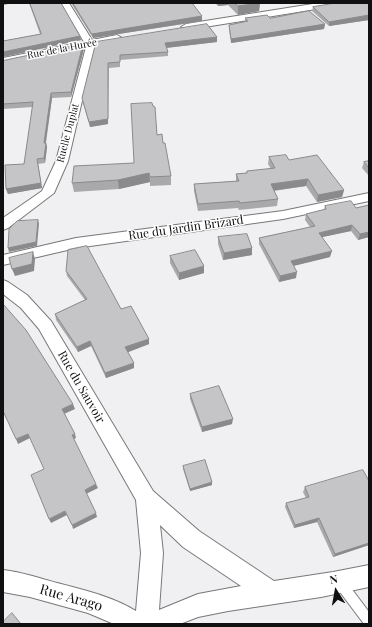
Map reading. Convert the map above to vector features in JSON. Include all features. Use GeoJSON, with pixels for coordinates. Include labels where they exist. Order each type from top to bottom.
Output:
{"type":"FeatureCollection","features":[{"type":"Feature","properties":{"kind":"street"},"geometry":{"type":"LineString","coordinates":[[65,3],[89,43]]}},
{"type":"Feature","properties":{"kind":"street"},"geometry":{"type":"LineString","coordinates":[[173,29],[335,3]]}},
{"type":"Feature","properties":{"kind":"street","name":"Rue de la Hurée"},"geometry":{"type":"LineString","coordinates":[[3,60],[127,37]]}},
{"type":"Feature","properties":{"kind":"street","name":"Ruelle Duplat"},"geometry":{"type":"LineString","coordinates":[[3,225],[47,194],[62,161],[91,46],[89,43]]}},
{"type":"Feature","properties":{"kind":"street","name":"Rue du Jardin Brizard"},"geometry":{"type":"LineString","coordinates":[[3,260],[76,243],[283,215],[369,197]]}},
{"type":"Feature","properties":{"kind":"street","name":"Rue du Sauvoir"},"geometry":{"type":"LineString","coordinates":[[3,286],[17,294],[34,309],[45,325],[146,498],[192,539],[272,593]]}},
{"type":"Feature","properties":{"kind":"street","name":"Rue du Sauvoir"},"geometry":{"type":"LineString","coordinates":[[146,498],[152,554],[146,624]]}},
{"type":"Feature","properties":{"kind":"street"},"geometry":{"type":"LineString","coordinates":[[157,624],[182,612],[239,597],[341,583],[369,576]]}},
{"type":"Feature","properties":{"kind":"street","name":"Rue Arago"},"geometry":{"type":"LineString","coordinates":[[3,581],[18,583],[103,606],[124,616],[135,624]]}},
{"type":"Feature","properties":{"kind":"lane"},"geometry":{"type":"LineString","coordinates":[[341,583],[369,621]]}},
{"type":"Feature","properties":{"kind":"building"},"geometry":{"type":"Polygon","coordinates":[[[30,3],[61,3],[80,36],[3,52],[3,41],[41,34],[30,3]]]}},
{"type":"Feature","properties":{"kind":"building"},"geometry":{"type":"Polygon","coordinates":[[[73,3],[192,3],[202,16],[92,34],[73,3]]]}},
{"type":"Feature","properties":{"kind":"building"},"geometry":{"type":"Polygon","coordinates":[[[235,3],[260,3],[238,6],[235,3]]]}},
{"type":"Feature","properties":{"kind":"building"},"geometry":{"type":"Polygon","coordinates":[[[336,3],[369,3],[369,15],[329,22],[313,7],[336,3]]]}},
{"type":"Feature","properties":{"kind":"building"},"geometry":{"type":"Polygon","coordinates":[[[309,11],[325,24],[231,39],[229,25],[248,21],[245,18],[267,15],[270,18],[309,11]]]}},
{"type":"Feature","properties":{"kind":"building"},"geometry":{"type":"Polygon","coordinates":[[[207,24],[217,37],[165,43],[168,52],[120,55],[120,62],[108,63],[108,119],[89,122],[82,98],[96,42],[207,24]]]}},
{"type":"Feature","properties":{"kind":"building"},"geometry":{"type":"Polygon","coordinates":[[[83,44],[71,92],[51,93],[44,143],[46,143],[44,158],[37,159],[41,183],[6,189],[5,165],[24,164],[33,102],[3,104],[3,61],[83,44]]]}},
{"type":"Feature","properties":{"kind":"building"},"geometry":{"type":"Polygon","coordinates":[[[152,103],[155,107],[157,135],[162,134],[171,176],[150,177],[149,173],[118,180],[72,183],[74,166],[134,163],[131,104],[152,103]]]}},
{"type":"Feature","properties":{"kind":"building"},"geometry":{"type":"Polygon","coordinates":[[[286,155],[289,160],[317,155],[344,190],[318,195],[308,179],[271,184],[278,199],[240,203],[239,201],[198,204],[194,184],[239,181],[236,174],[247,173],[247,171],[275,168],[269,157],[286,155]]]}},
{"type":"Feature","properties":{"kind":"building"},"geometry":{"type":"Polygon","coordinates":[[[369,161],[369,168],[364,162],[369,161]]]}},
{"type":"Feature","properties":{"kind":"building"},"geometry":{"type":"Polygon","coordinates":[[[351,201],[356,208],[369,205],[369,232],[360,234],[352,225],[319,233],[332,251],[291,261],[297,272],[280,276],[259,238],[315,226],[306,214],[326,209],[325,206],[351,201]]]}},
{"type":"Feature","properties":{"kind":"building"},"geometry":{"type":"Polygon","coordinates":[[[38,220],[36,242],[8,248],[9,229],[17,221],[38,220]]]}},
{"type":"Feature","properties":{"kind":"building"},"geometry":{"type":"Polygon","coordinates":[[[247,234],[252,248],[224,253],[218,237],[247,234]]]}},
{"type":"Feature","properties":{"kind":"building"},"geometry":{"type":"Polygon","coordinates":[[[87,246],[121,309],[131,306],[149,339],[125,347],[134,363],[105,373],[90,341],[77,347],[55,314],[87,299],[66,271],[68,250],[87,246]]]}},
{"type":"Feature","properties":{"kind":"building"},"geometry":{"type":"Polygon","coordinates":[[[195,250],[204,266],[179,273],[170,256],[195,250]]]}},
{"type":"Feature","properties":{"kind":"building"},"geometry":{"type":"Polygon","coordinates":[[[33,252],[32,264],[12,269],[9,258],[33,252]]]}},
{"type":"Feature","properties":{"kind":"building"},"geometry":{"type":"Polygon","coordinates":[[[3,304],[26,330],[73,404],[62,409],[75,434],[72,435],[96,484],[85,490],[96,513],[72,525],[65,511],[49,519],[31,475],[44,469],[28,434],[16,439],[3,411],[3,304]]]}},
{"type":"Feature","properties":{"kind":"building"},"geometry":{"type":"Polygon","coordinates":[[[219,386],[233,419],[202,427],[190,394],[219,386]]]}},
{"type":"Feature","properties":{"kind":"building"},"geometry":{"type":"Polygon","coordinates":[[[205,460],[212,482],[190,489],[183,466],[205,460]]]}},
{"type":"Feature","properties":{"kind":"building"},"geometry":{"type":"Polygon","coordinates":[[[363,470],[369,481],[369,543],[335,554],[319,518],[295,525],[286,503],[309,497],[305,487],[363,470]]]}},
{"type":"Feature","properties":{"kind":"building"},"geometry":{"type":"Polygon","coordinates":[[[12,613],[21,624],[3,624],[3,622],[12,613]]]}}]}
